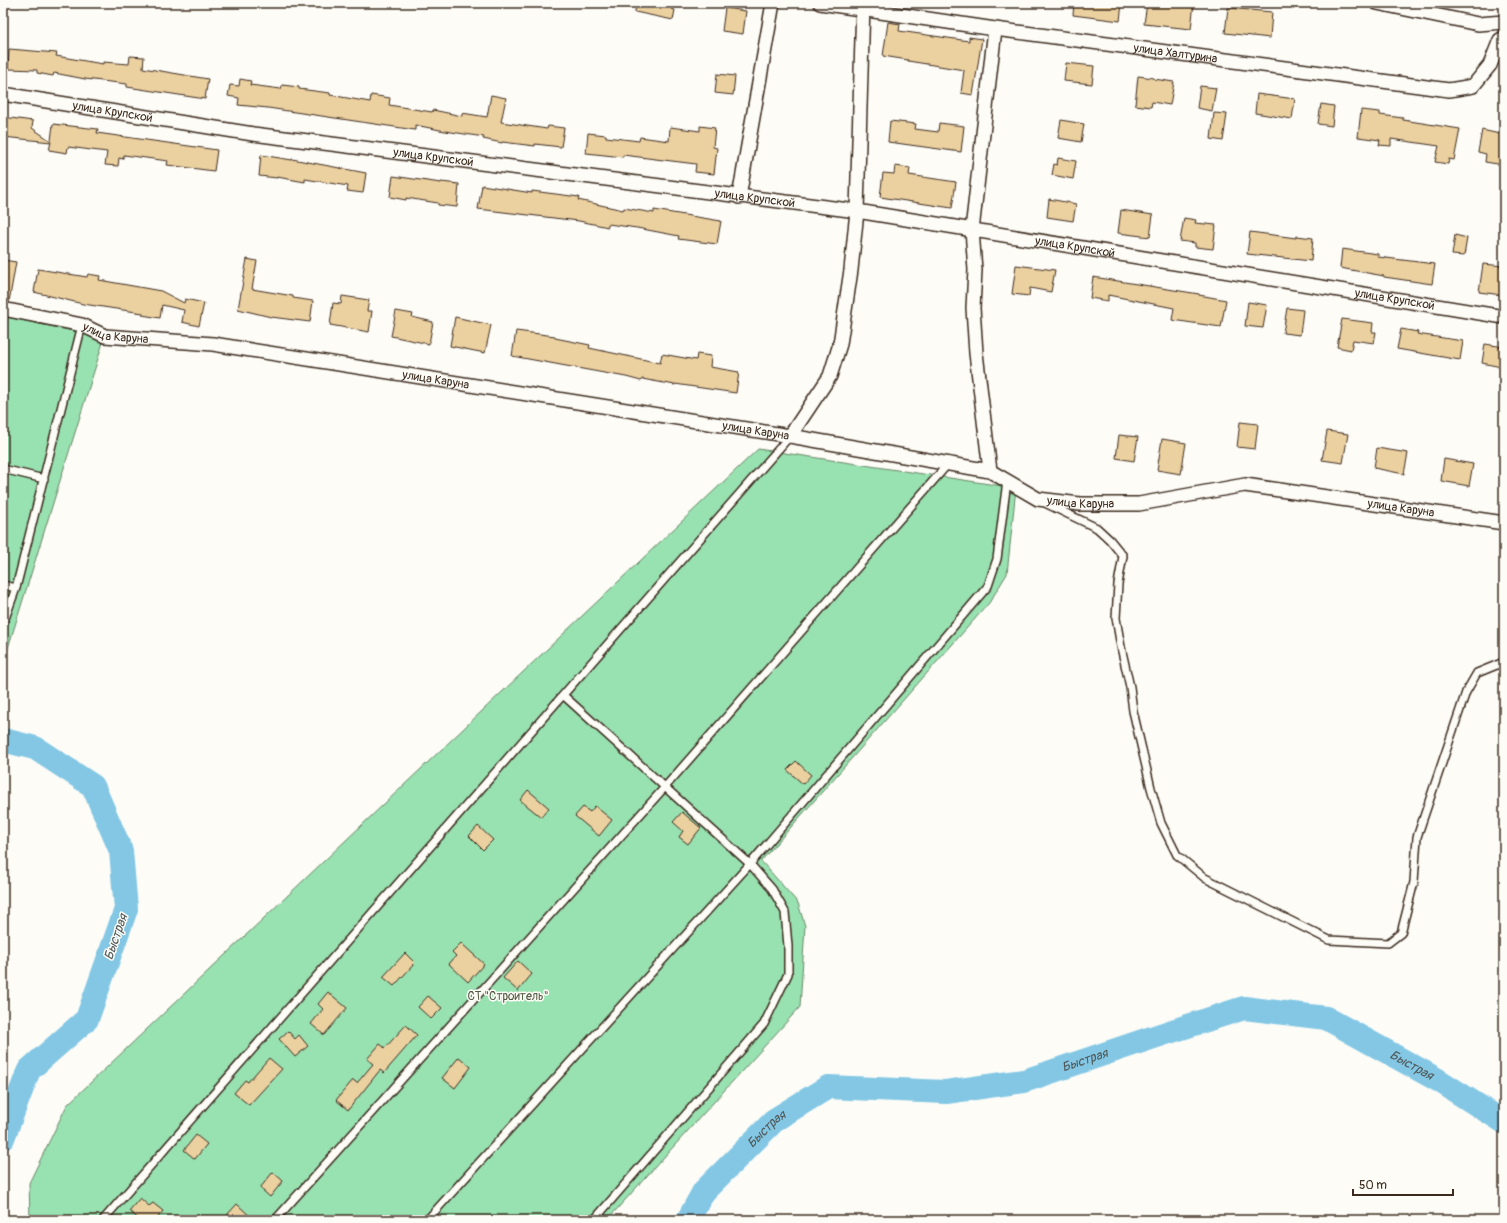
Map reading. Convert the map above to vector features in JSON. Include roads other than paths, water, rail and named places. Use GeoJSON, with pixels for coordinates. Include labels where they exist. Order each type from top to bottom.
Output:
{"type":"FeatureCollection","features":[{"type":"Feature","properties":{"kind":"street"},"geometry":{"type":"LineString","coordinates":[[740,197],[773,3]]}},
{"type":"Feature","properties":{"kind":"street","name":"улица Халтурина"},"geometry":{"type":"LineString","coordinates":[[820,3],[863,6],[995,29],[1449,90],[1473,86],[1490,65],[1500,40],[1504,38]]}},
{"type":"Feature","properties":{"kind":"street"},"geometry":{"type":"LineString","coordinates":[[1377,3],[1478,24],[1504,22]]}},
{"type":"Feature","properties":{"kind":"street"},"geometry":{"type":"LineString","coordinates":[[790,436],[830,376],[840,344],[852,270],[857,212],[863,6]]}},
{"type":"Feature","properties":{"kind":"street"},"geometry":{"type":"LineString","coordinates":[[990,471],[975,338],[973,308],[975,270],[972,230],[995,29]]}},
{"type":"Feature","properties":{"kind":"street","name":"улица Крупской"},"geometry":{"type":"LineString","coordinates":[[3,94],[253,134],[857,212],[1504,317]]}},
{"type":"Feature","properties":{"kind":"street","name":"улица Каруна"},"geometry":{"type":"LineString","coordinates":[[3,309],[82,324],[105,336],[213,344],[790,436],[990,471],[1038,499],[1080,504],[1139,504],[1245,485],[1504,523]]}},
{"type":"Feature","properties":{"kind":"lane"},"geometry":{"type":"LineString","coordinates":[[3,624],[16,588],[82,324]]}},
{"type":"Feature","properties":{"kind":"lane"},"geometry":{"type":"LineString","coordinates":[[103,1220],[790,436]]}},
{"type":"Feature","properties":{"kind":"lane"},"geometry":{"type":"LineString","coordinates":[[275,1220],[665,787],[948,464]]}},
{"type":"Feature","properties":{"kind":"lane"},"geometry":{"type":"LineString","coordinates":[[3,469],[44,479]]}},
{"type":"Feature","properties":{"kind":"lane"},"geometry":{"type":"LineString","coordinates":[[427,1220],[750,864],[988,586],[997,559],[1007,481]]}},
{"type":"Feature","properties":{"kind":"lane"},"geometry":{"type":"LineString","coordinates":[[1038,499],[1097,528],[1110,540],[1123,556],[1118,584],[1116,618],[1121,647],[1130,687],[1133,711],[1151,788],[1161,823],[1177,855],[1205,878],[1329,940],[1388,943],[1401,933],[1414,882],[1417,837],[1466,692],[1477,673],[1504,662]]}},
{"type":"Feature","properties":{"kind":"lane"},"geometry":{"type":"LineString","coordinates":[[3,585],[16,588]]}},
{"type":"Feature","properties":{"kind":"lane"},"geometry":{"type":"LineString","coordinates":[[563,695],[750,864],[772,888],[785,912],[788,946],[788,974],[764,1024],[594,1220]]}},
{"type":"Feature","properties":{"kind":"waterway","name":"Быстрая"},"geometry":{"type":"LineString","coordinates":[[3,740],[35,748],[93,786],[121,851],[126,909],[87,1019],[29,1070],[3,1138]]}},
{"type":"Feature","properties":{"kind":"waterway","name":"Быстрая"},"geometry":{"type":"LineString","coordinates":[[688,1220],[704,1191],[776,1119],[828,1087],[946,1092],[1024,1081],[1244,1008],[1326,1018],[1438,1080],[1504,1122]]}},
{"type":"Feature","properties":{"kind":"park label","name":"СТ \"Строитель\""},"geometry":{"type":"Point","coordinates":[508,996]}}]}
